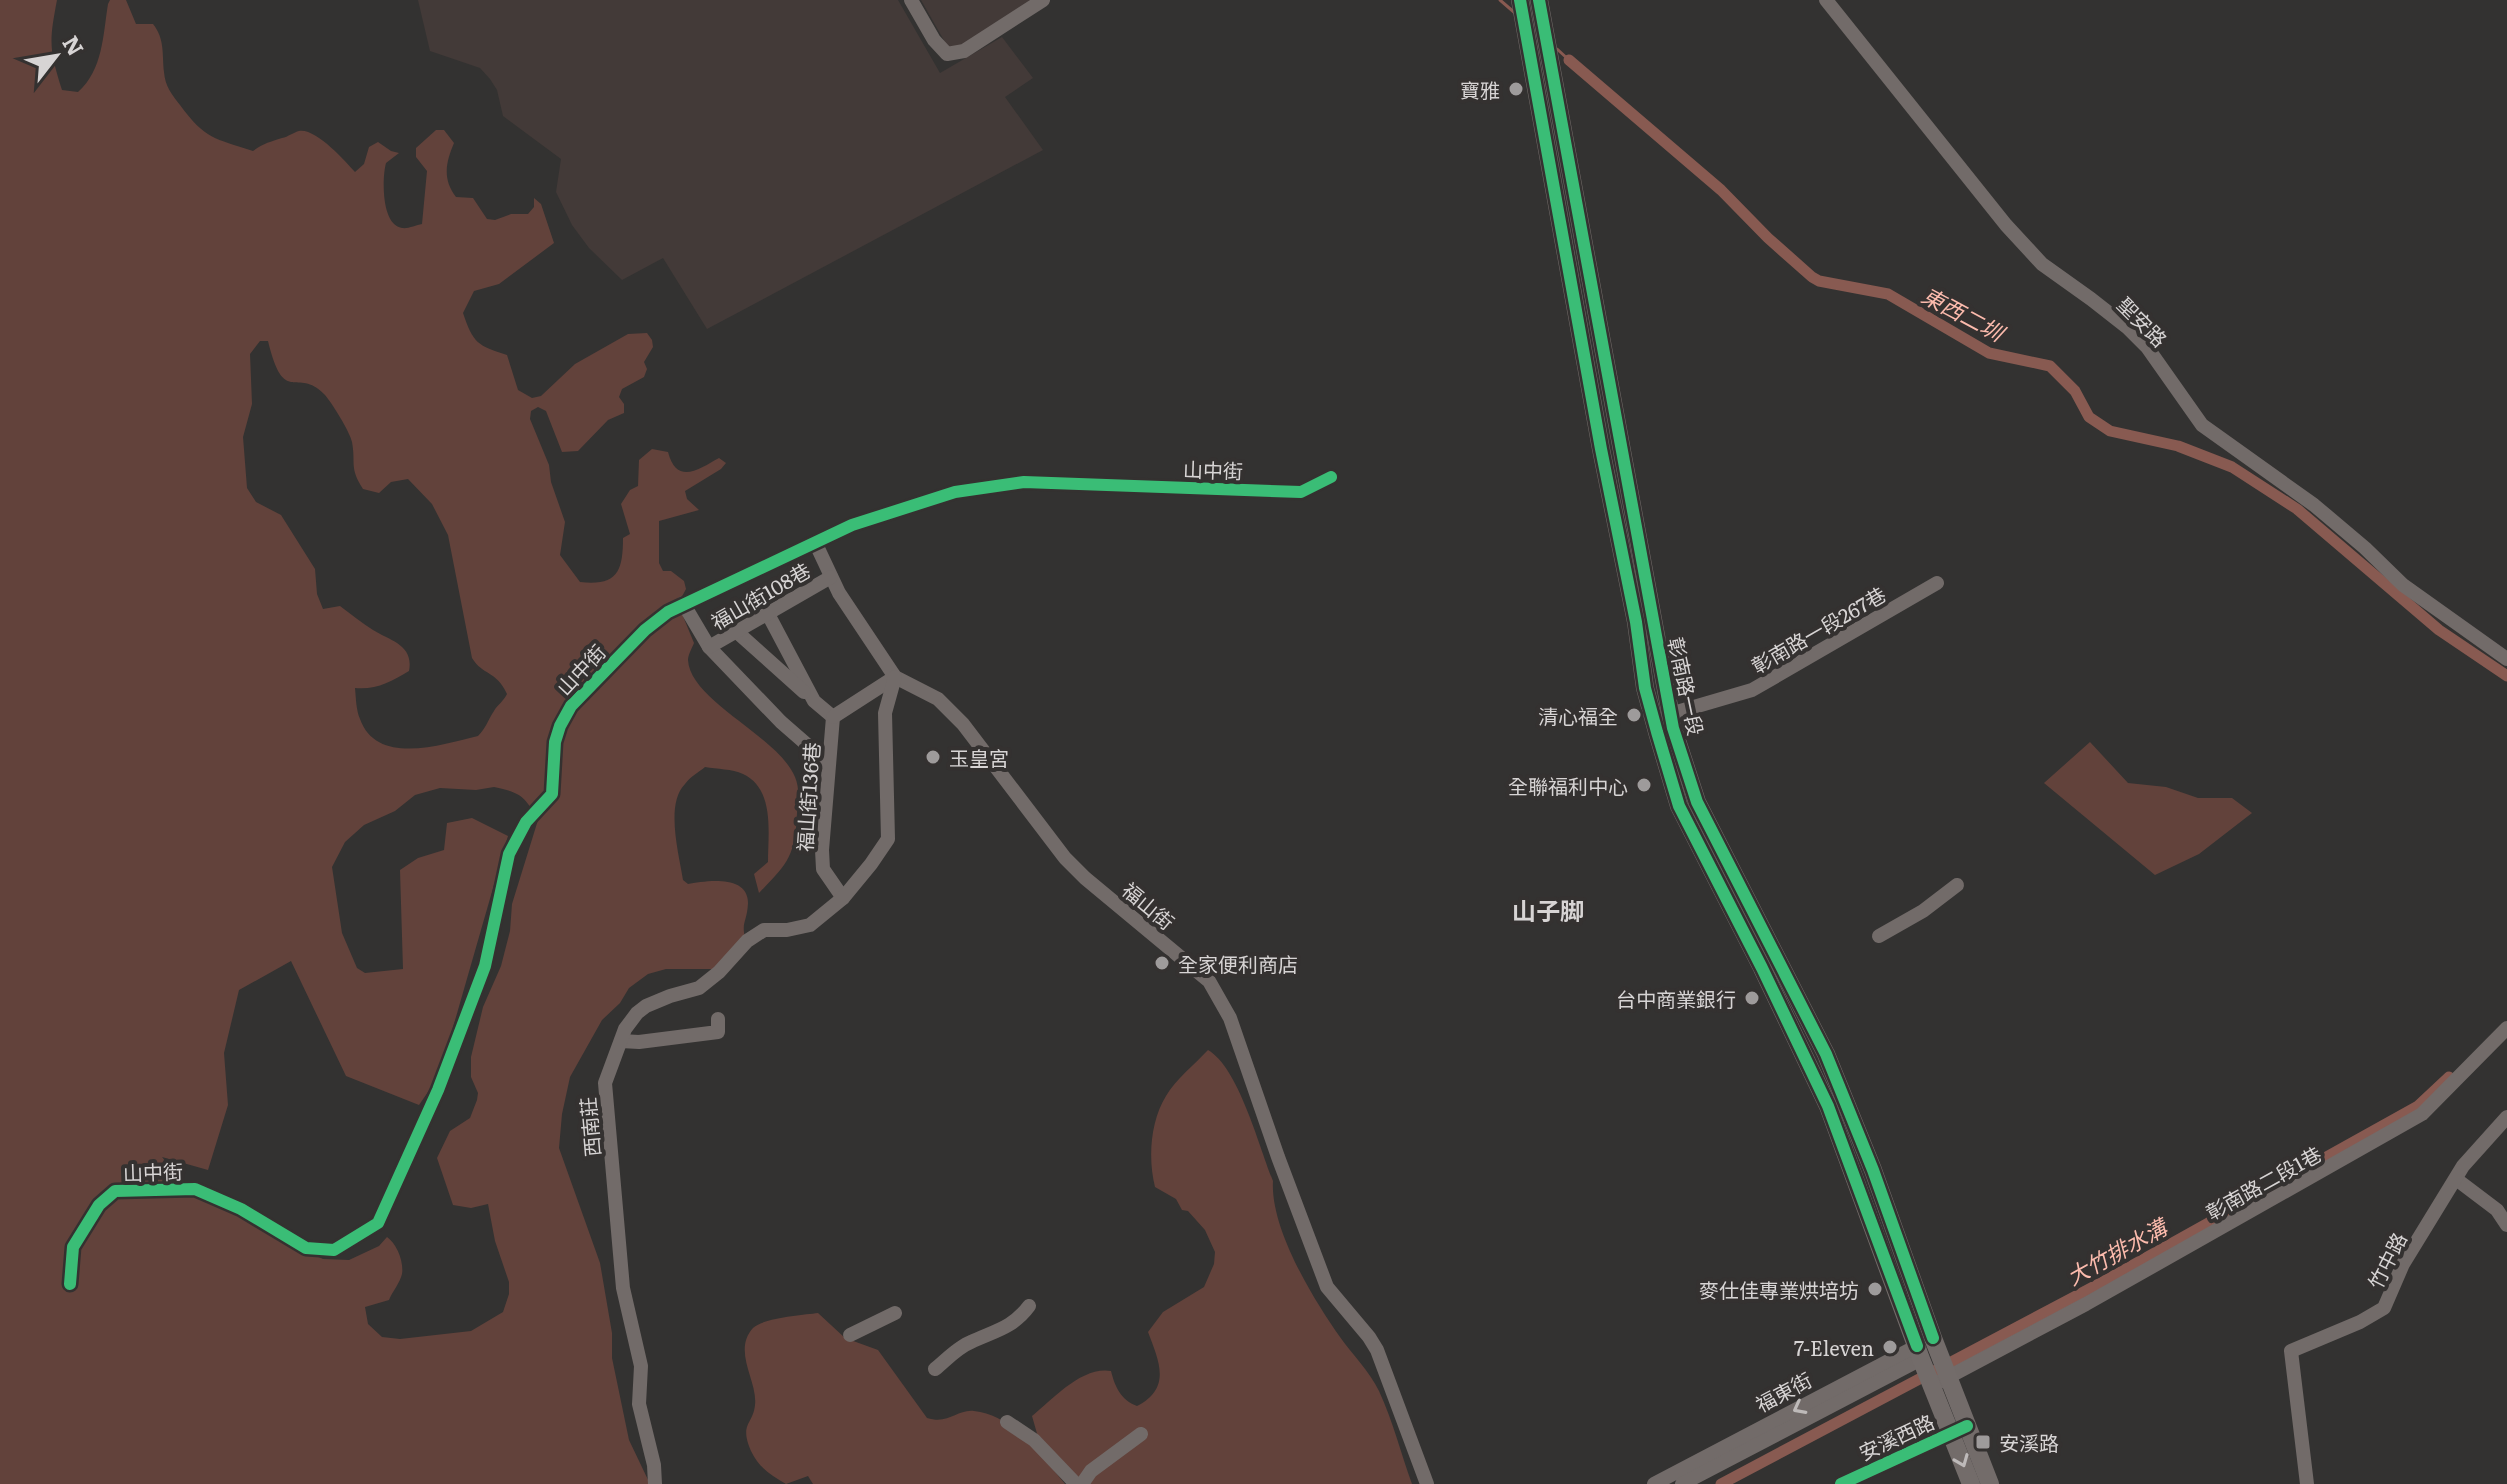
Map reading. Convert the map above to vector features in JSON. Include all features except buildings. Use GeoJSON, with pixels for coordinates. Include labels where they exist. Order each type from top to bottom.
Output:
{"type":"FeatureCollection","features":[{"type":"Feature","properties":{"kind":"main road","name":"彰南路一段"},"geometry":{"type":"LineString","coordinates":[[1520,0],[1598,434],[1636,622],[1645,688],[1679,806],[1828,1106],[1928,1349]]}},
{"type":"Feature","properties":{"kind":"main road","name":"彰南路一段"},"geometry":{"type":"LineString","coordinates":[[1539,0],[1670,714],[1697,802],[1826,1054],[1873,1170],[1928,1349]]}},
{"type":"Feature","properties":{"kind":"main road"},"geometry":{"type":"LineString","coordinates":[[1928,1349],[1959,1429],[1990,1484]]}},
{"type":"Feature","properties":{"kind":"main road"},"geometry":{"type":"LineString","coordinates":[[1959,1429],[1971,1484]]}},
{"type":"Feature","properties":{"kind":"street"},"geometry":{"type":"LineString","coordinates":[[911,0],[934,40],[947,54],[964,51],[1043,0]]}},
{"type":"Feature","properties":{"kind":"street","name":"聖安路"},"geometry":{"type":"LineString","coordinates":[[1826,0],[2006,225],[2042,264],[2128,328],[2147,347],[2202,425],[2314,505],[2403,585],[2507,659]]}},
{"type":"Feature","properties":{"kind":"street","name":"山中街"},"geometry":{"type":"LineString","coordinates":[[70,1284],[73,1247],[99,1205],[115,1191],[195,1189],[241,1209],[306,1248],[334,1250],[378,1223],[438,1090],[485,966],[509,854],[526,822],[552,794],[555,742],[560,726],[571,706],[645,630],[683,603],[852,525],[955,492],[1024,482],[1301,492],[1331,477]]}},
{"type":"Feature","properties":{"kind":"street","name":"福山街"},"geometry":{"type":"LineString","coordinates":[[815,542],[839,593],[895,677],[938,699],[963,724],[1075,868],[1209,981],[1230,1018],[1327,1287],[1377,1350],[1427,1484]]}},
{"type":"Feature","properties":{"kind":"street","name":"福山街108巷"},"geometry":{"type":"LineString","coordinates":[[709,647],[831,577]]}},
{"type":"Feature","properties":{"kind":"street","name":"彰南路一段267巷"},"geometry":{"type":"LineString","coordinates":[[1670,714],[1752,690],[1937,583]]}},
{"type":"Feature","properties":{"kind":"street"},"geometry":{"type":"LineString","coordinates":[[683,603],[709,647],[781,722],[828,763]]}},
{"type":"Feature","properties":{"kind":"street"},"geometry":{"type":"LineString","coordinates":[[768,614],[814,701]]}},
{"type":"Feature","properties":{"kind":"street"},"geometry":{"type":"LineString","coordinates":[[737,632],[833,717]]}},
{"type":"Feature","properties":{"kind":"street","name":"福山街136巷"},"geometry":{"type":"LineString","coordinates":[[843,898],[823,869],[833,717],[895,677]]}},
{"type":"Feature","properties":{"kind":"street","name":"西南莊"},"geometry":{"type":"LineString","coordinates":[[655,1484],[654,1465],[639,1404],[641,1366],[623,1288],[605,1083],[625,1029],[646,1006],[699,988],[719,972],[747,941],[764,930],[787,930],[810,925],[843,898],[888,839],[885,713],[895,677]]}},
{"type":"Feature","properties":{"kind":"street"},"geometry":{"type":"LineString","coordinates":[[1879,936],[1923,911],[1957,885]]}},
{"type":"Feature","properties":{"kind":"street"},"geometry":{"type":"LineString","coordinates":[[621,1041],[639,1042],[718,1032],[718,1019]]}},
{"type":"Feature","properties":{"kind":"street","name":"彰南路二段1巷"},"geometry":{"type":"LineString","coordinates":[[1940,1382],[2086,1304],[2422,1114],[2507,1028]]}},
{"type":"Feature","properties":{"kind":"street","name":"竹中路"},"geometry":{"type":"LineString","coordinates":[[2307,1484],[2291,1351],[2348,1328],[2384,1308],[2403,1264],[2463,1166],[2507,1117]]}},
{"type":"Feature","properties":{"kind":"street"},"geometry":{"type":"LineString","coordinates":[[2456,1179],[2497,1210],[2507,1225]]}},
{"type":"Feature","properties":{"kind":"street"},"geometry":{"type":"LineString","coordinates":[[935,1369],[968,1342],[994,1334],[1019,1320],[1029,1306]]}},
{"type":"Feature","properties":{"kind":"street"},"geometry":{"type":"LineString","coordinates":[[850,1335],[895,1313]]}},
{"type":"Feature","properties":{"kind":"street","name":"福東街"},"geometry":{"type":"LineString","coordinates":[[1654,1484],[1689,1475],[1928,1349]]}},
{"type":"Feature","properties":{"kind":"street"},"geometry":{"type":"LineString","coordinates":[[1007,1422],[1034,1440],[1076,1484]]}},
{"type":"Feature","properties":{"kind":"street","name":"安溪西路"},"geometry":{"type":"LineString","coordinates":[[1841,1484],[1959,1429]]}},
{"type":"Feature","properties":{"kind":"street"},"geometry":{"type":"LineString","coordinates":[[1082,1484],[1091,1471],[1141,1434]]}},
{"type":"Feature","properties":{"kind":"shaded area"},"geometry":{"type":"Polygon","coordinates":[[[0,0],[57,0],[52,36],[55,65],[62,90],[78,92],[97,63],[110,0],[126,0],[136,24],[153,24],[160,35],[165,77],[172,94],[197,125],[212,136],[253,151],[264,144],[306,131],[330,146],[355,172],[364,164],[369,147],[378,142],[399,153],[386,163],[384,189],[390,219],[404,228],[422,224],[427,171],[416,157],[416,148],[436,130],[444,130],[454,143],[447,170],[449,184],[456,197],[473,198],[487,219],[495,220],[511,214],[528,214],[534,207],[534,198],[541,204],[554,243],[499,284],[474,291],[463,313],[478,342],[507,355],[518,390],[532,398],[541,396],[575,364],[628,334],[647,333],[653,347],[644,362],[647,369],[644,377],[622,389],[619,397],[624,404],[624,413],[608,420],[578,451],[562,452],[546,411],[538,407],[531,411],[530,419],[549,465],[551,482],[565,522],[560,555],[580,582],[602,582],[615,574],[621,560],[623,538],[630,534],[621,504],[630,490],[638,486],[639,460],[652,449],[668,452],[677,469],[683,472],[696,470],[719,458],[726,463],[685,491],[687,499],[699,510],[659,521],[659,563],[663,571],[671,571],[684,581],[686,589],[678,604],[694,643],[688,660],[692,675],[718,704],[771,747],[795,777],[798,786],[796,828],[788,858],[759,893],[754,874],[768,862],[769,838],[768,813],[760,790],[743,774],[705,767],[687,781],[679,793],[675,816],[683,880],[688,884],[724,882],[741,887],[748,903],[744,928],[748,948],[712,969],[666,969],[648,974],[629,988],[620,1003],[602,1020],[570,1077],[559,1148],[600,1263],[612,1333],[612,1358],[629,1440],[650,1484],[0,1484],[0,0]],[[260,341],[250,354],[252,404],[243,437],[247,488],[256,502],[281,515],[315,569],[317,594],[323,609],[340,606],[400,645],[410,662],[409,671],[396,679],[370,688],[355,688],[360,719],[369,734],[381,743],[396,748],[430,747],[478,736],[507,694],[503,686],[472,658],[448,535],[432,504],[408,479],[391,482],[379,493],[363,489],[354,470],[351,437],[331,403],[314,386],[286,380],[274,361],[268,341],[260,341]],[[494,787],[476,790],[440,788],[415,795],[395,811],[364,825],[345,842],[332,867],[342,933],[357,968],[365,973],[403,969],[400,870],[418,858],[444,850],[447,823],[472,818],[508,836],[439,1076],[419,1105],[346,1076],[291,961],[239,990],[224,1053],[228,1105],[208,1170],[162,1157],[187,1189],[237,1205],[277,1238],[323,1259],[349,1260],[379,1246],[387,1237],[399,1254],[401,1277],[389,1300],[365,1307],[368,1324],[382,1337],[400,1339],[471,1331],[503,1312],[509,1294],[509,1282],[495,1241],[488,1204],[471,1208],[453,1205],[437,1158],[450,1131],[470,1118],[477,1100],[478,1093],[471,1077],[471,1057],[483,1007],[501,966],[510,931],[512,904],[538,820],[521,796],[494,787]]]}},
{"type":"Feature","properties":{"kind":"shaded area"},"geometry":{"type":"Polygon","coordinates":[[[418,0],[898,0],[940,73],[1002,37],[1033,78],[1005,97],[1043,150],[707,329],[663,258],[622,280],[589,248],[572,225],[556,192],[561,159],[503,116],[497,90],[480,68],[430,51],[418,0]]]}},
{"type":"Feature","properties":{"kind":"shaded area"},"geometry":{"type":"Polygon","coordinates":[[[921,0],[1044,0],[950,51],[921,0]]]}},
{"type":"Feature","properties":{"kind":"shaded area"},"geometry":{"type":"Polygon","coordinates":[[[2090,742],[2128,783],[2166,787],[2198,798],[2232,798],[2252,813],[2199,854],[2155,875],[2044,783],[2090,742]]]}},
{"type":"Feature","properties":{"kind":"shaded area"},"geometry":{"type":"Polygon","coordinates":[[[1208,1050],[1229,1073],[1247,1110],[1273,1181],[1278,1220],[1295,1262],[1329,1321],[1379,1391],[1412,1484],[1082,1484],[1038,1437],[1032,1416],[1068,1385],[1089,1374],[1111,1371],[1114,1382],[1127,1400],[1137,1406],[1148,1399],[1155,1391],[1160,1373],[1148,1332],[1163,1312],[1204,1287],[1214,1264],[1215,1252],[1205,1230],[1188,1211],[1182,1210],[1176,1199],[1155,1187],[1151,1153],[1157,1117],[1166,1096],[1208,1050]]]}},
{"type":"Feature","properties":{"kind":"shaded area"},"geometry":{"type":"Polygon","coordinates":[[[818,1313],[845,1338],[878,1350],[927,1418],[941,1420],[974,1411],[1002,1420],[1026,1438],[1065,1484],[813,1484],[808,1476],[786,1484],[770,1474],[754,1457],[746,1435],[755,1405],[745,1356],[747,1337],[753,1328],[765,1322],[818,1313]]]}},
{"type":"Feature","properties":{"kind":"waterway","name":"東西二圳"},"geometry":{"type":"LineString","coordinates":[[1500,0],[1515,13]]}},
{"type":"Feature","properties":{"kind":"waterway","name":"東西二圳"},"geometry":{"type":"LineString","coordinates":[[1557,49],[1569,60]]}},
{"type":"Feature","properties":{"kind":"waterway","name":"東西二圳"},"geometry":{"type":"LineString","coordinates":[[1569,60],[1721,190],[1812,277],[1888,294],[1989,353],[2050,366],[2075,391],[2089,417],[2110,431],[2178,446],[2232,467],[2297,509],[2439,630],[2507,676]]}},
{"type":"Feature","properties":{"kind":"waterway","name":"大竹排水溝"},"geometry":{"type":"LineString","coordinates":[[1721,1484],[2108,1279],[2418,1106],[2449,1077]]}},
{"type":"Feature","properties":{"kind":"cycle path"},"geometry":{"type":"LineString","coordinates":[[1520,0],[1601,449],[1636,622],[1645,688],[1657,732],[1679,806],[1828,1106],[1917,1346]]}},
{"type":"Feature","properties":{"kind":"cycle path"},"geometry":{"type":"LineString","coordinates":[[1539,0],[1673,728],[1697,802],[1826,1054],[1873,1170],[1933,1338]]}},
{"type":"Feature","properties":{"kind":"cycle path"},"geometry":{"type":"LineString","coordinates":[[70,1284],[73,1247],[99,1205],[115,1191],[195,1189],[241,1209],[306,1248],[334,1250],[378,1223],[438,1090],[485,966],[509,854],[526,822],[552,794],[555,742],[560,726],[571,706],[645,630],[668,612],[852,525],[955,492],[1024,482],[1301,492],[1331,477]]}},
{"type":"Feature","properties":{"kind":"cycle path"},"geometry":{"type":"LineString","coordinates":[[1841,1484],[1967,1426]]}},
{"type":"Feature","properties":{"kind":"place","name":"寶雅"},"geometry":{"type":"Point","coordinates":[1516,89]}},
{"type":"Feature","properties":{"kind":"place","name":"清心福全"},"geometry":{"type":"Point","coordinates":[1634,715]}},
{"type":"Feature","properties":{"kind":"place","name":"玉皇宮"},"geometry":{"type":"Point","coordinates":[933,757]}},
{"type":"Feature","properties":{"kind":"place","name":"全聯福利中心"},"geometry":{"type":"Point","coordinates":[1644,785]}},
{"type":"Feature","properties":{"kind":"place","name":"全家便利商店"},"geometry":{"type":"Point","coordinates":[1162,963]}},
{"type":"Feature","properties":{"kind":"place","name":"台中商業銀行"},"geometry":{"type":"Point","coordinates":[1752,998]}},
{"type":"Feature","properties":{"kind":"place","name":"麥仕佳專業烘培坊"},"geometry":{"type":"Point","coordinates":[1875,1289]}},
{"type":"Feature","properties":{"kind":"place","name":"7-Eleven"},"geometry":{"type":"Point","coordinates":[1890,1347]}},
{"type":"Feature","properties":{"kind":"place","name":"安溪路"},"geometry":{"type":"Point","coordinates":[1983,1442]}},
{"type":"Feature","properties":{"kind":"district","name":"山子脚"},"geometry":{"type":"Point","coordinates":[1548,909]}}]}
